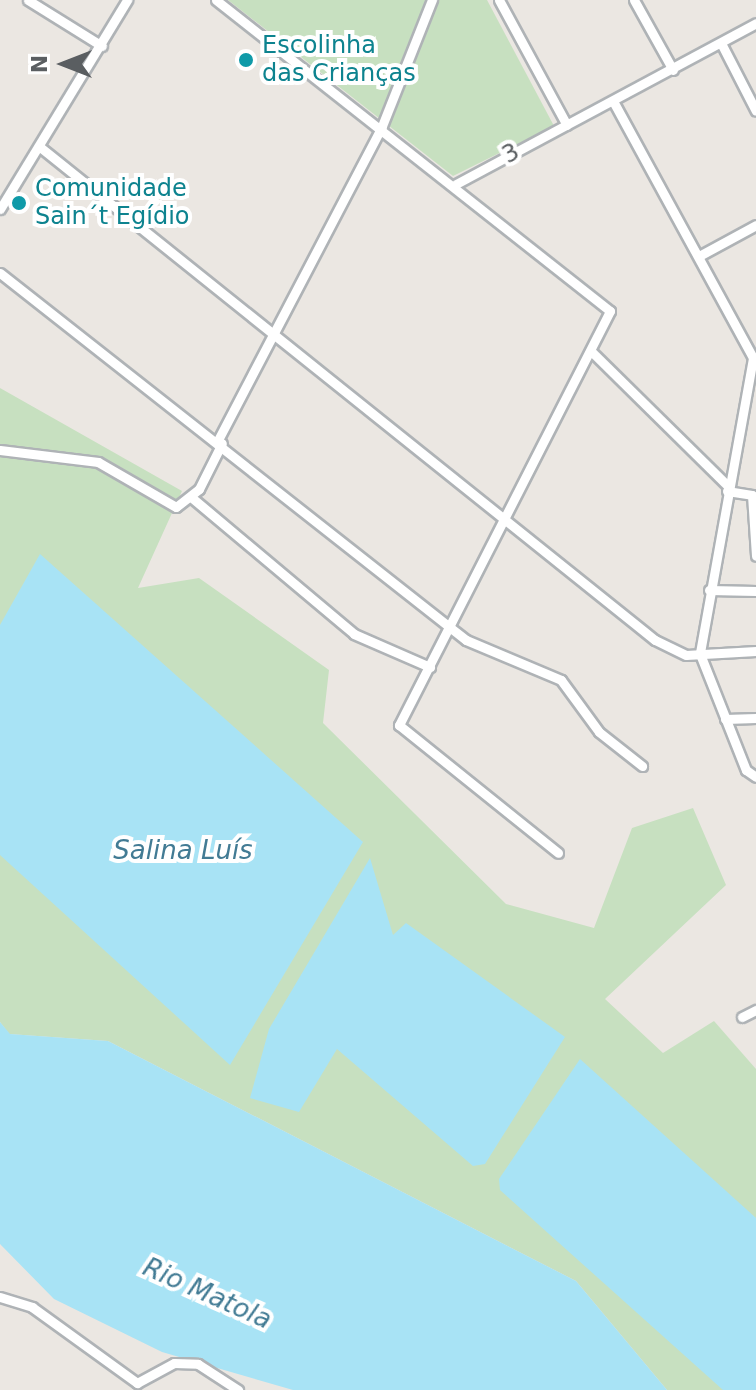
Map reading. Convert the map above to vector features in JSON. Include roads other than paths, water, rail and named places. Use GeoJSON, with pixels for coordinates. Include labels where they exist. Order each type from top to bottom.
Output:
{"type":"FeatureCollection","features":[{"type":"Feature","properties":{"kind":"street"},"geometry":{"type":"LineString","coordinates":[[28,0],[102,46]]}},
{"type":"Feature","properties":{"kind":"street"},"geometry":{"type":"LineString","coordinates":[[0,209],[102,46],[127,0]]}},
{"type":"Feature","properties":{"kind":"street"},"geometry":{"type":"LineString","coordinates":[[216,0],[456,184],[610,311],[593,353],[399,725],[558,853]]}},
{"type":"Feature","properties":{"kind":"street"},"geometry":{"type":"LineString","coordinates":[[0,450],[46,450],[98,462],[168,507],[191,497],[382,126],[432,0]]}},
{"type":"Feature","properties":{"kind":"street"},"geometry":{"type":"LineString","coordinates":[[499,0],[567,125]]}},
{"type":"Feature","properties":{"kind":"street"},"geometry":{"type":"LineString","coordinates":[[634,0],[673,70]]}},
{"type":"Feature","properties":{"kind":"street","name":"3"},"geometry":{"type":"LineString","coordinates":[[456,184],[756,23]]}},
{"type":"Feature","properties":{"kind":"street"},"geometry":{"type":"LineString","coordinates":[[721,43],[756,111]]}},
{"type":"Feature","properties":{"kind":"street"},"geometry":{"type":"LineString","coordinates":[[613,101],[754,360],[709,590],[700,654],[746,770],[756,777]]}},
{"type":"Feature","properties":{"kind":"street"},"geometry":{"type":"LineString","coordinates":[[40,147],[272,337],[655,640],[700,654],[756,651]]}},
{"type":"Feature","properties":{"kind":"street"},"geometry":{"type":"LineString","coordinates":[[699,256],[756,225]]}},
{"type":"Feature","properties":{"kind":"street"},"geometry":{"type":"LineString","coordinates":[[0,273],[220,441],[448,626],[485,651],[561,680],[599,732],[642,766]]}},
{"type":"Feature","properties":{"kind":"street"},"geometry":{"type":"LineString","coordinates":[[593,353],[728,489],[752,495],[756,556]]}},
{"type":"Feature","properties":{"kind":"street"},"geometry":{"type":"LineString","coordinates":[[191,497],[354,634],[430,667]]}},
{"type":"Feature","properties":{"kind":"street"},"geometry":{"type":"LineString","coordinates":[[709,590],[756,591]]}},
{"type":"Feature","properties":{"kind":"street"},"geometry":{"type":"LineString","coordinates":[[725,719],[756,718]]}},
{"type":"Feature","properties":{"kind":"street"},"geometry":{"type":"LineString","coordinates":[[742,1017],[756,1010]]}},
{"type":"Feature","properties":{"kind":"street"},"geometry":{"type":"LineString","coordinates":[[0,1297],[32,1307],[137,1383],[174,1363],[198,1364],[238,1390]]}},
{"type":"Feature","properties":{"kind":"water","name":"Salina Luís"},"geometry":{"type":"Polygon","coordinates":[[[40,554],[363,842],[230,1065],[0,855],[0,625],[40,554]]]}},
{"type":"Feature","properties":{"kind":"water"},"geometry":{"type":"Polygon","coordinates":[[[370,858],[393,935],[406,923],[565,1037],[485,1164],[473,1166],[337,1049],[299,1112],[250,1098],[269,1029],[370,858]]]}},
{"type":"Feature","properties":{"kind":"water","name":"Rio Matola"},"geometry":{"type":"Polygon","coordinates":[[[0,1022],[10,1034],[108,1041],[576,1281],[667,1390],[293,1390],[162,1352],[54,1299],[0,1244],[0,1022]]]}},
{"type":"Feature","properties":{"kind":"water"},"geometry":{"type":"Polygon","coordinates":[[[580,1059],[756,1218],[756,1390],[723,1390],[500,1190],[499,1179],[580,1059]]]}},
{"type":"Feature","properties":{"kind":"place","name":"Escolinha das Crianças"},"geometry":{"type":"Point","coordinates":[246,60]}},
{"type":"Feature","properties":{"kind":"place","name":"Comunidade Sain´t Egídio"},"geometry":{"type":"Point","coordinates":[19,203]}}]}
